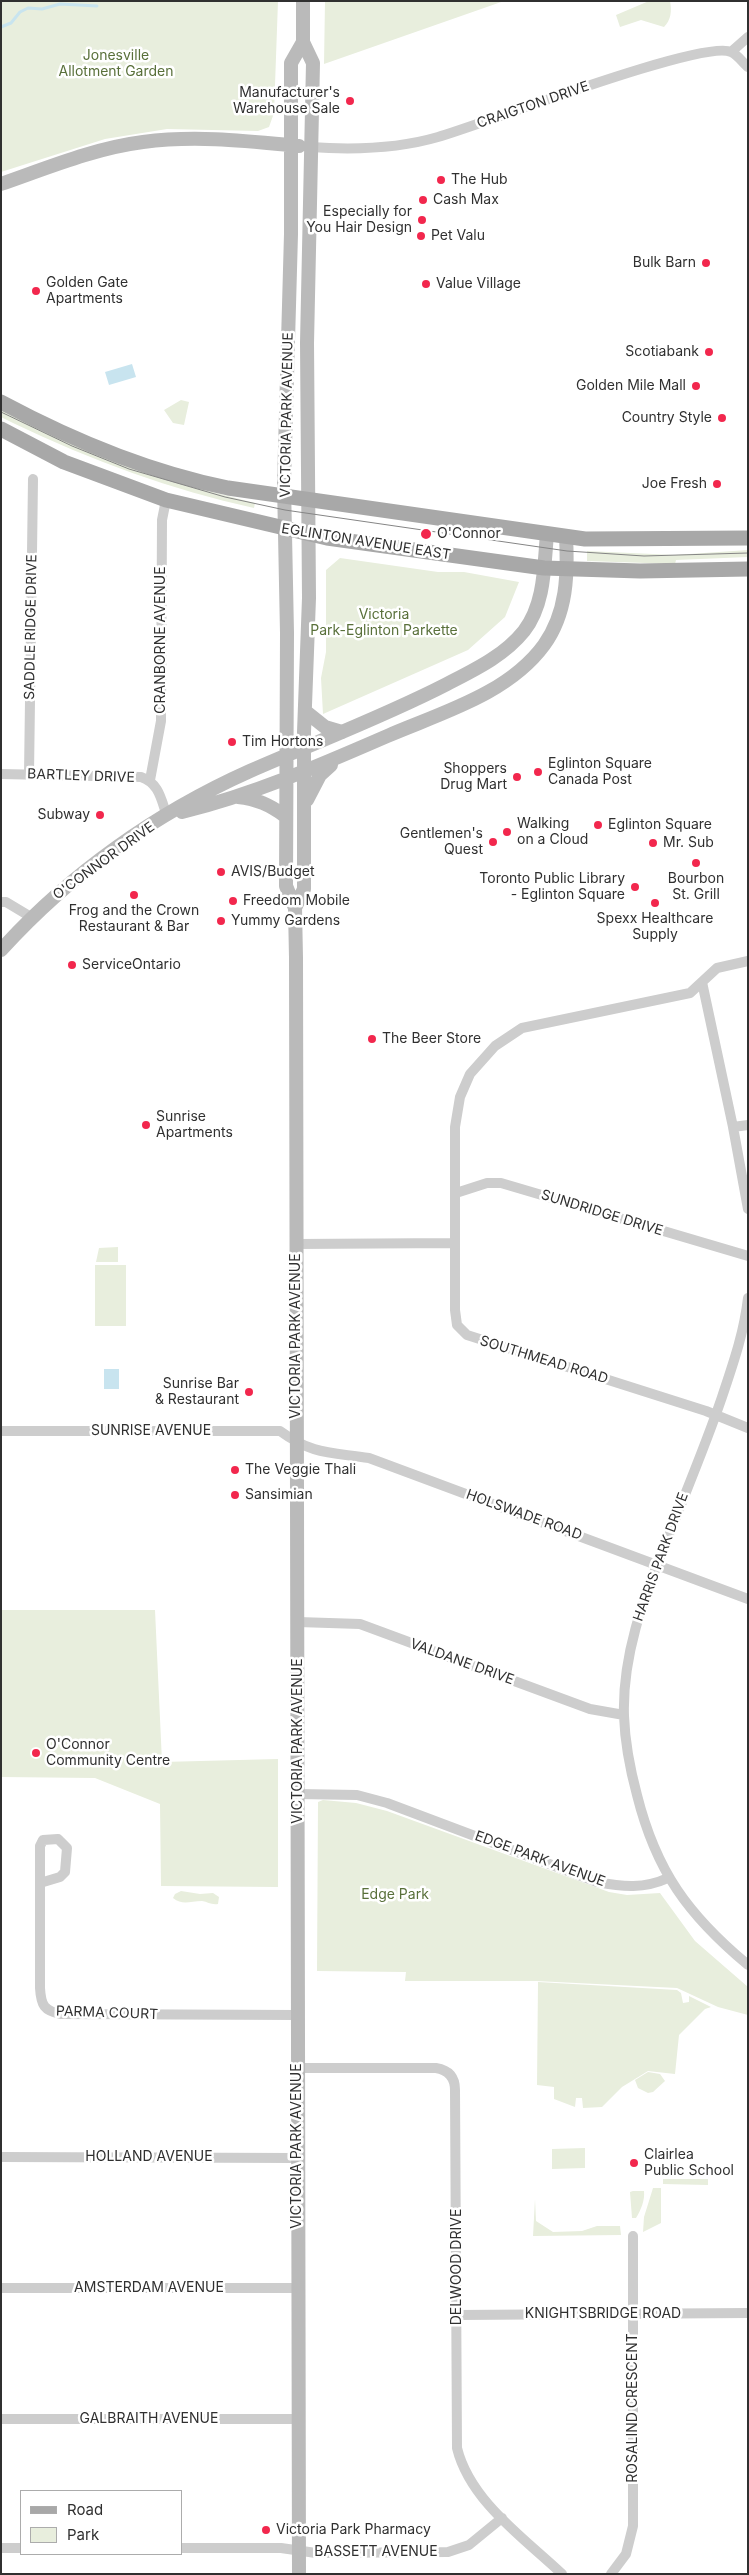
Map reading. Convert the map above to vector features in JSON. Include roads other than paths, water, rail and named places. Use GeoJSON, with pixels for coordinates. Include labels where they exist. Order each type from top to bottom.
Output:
{"type":"FeatureCollection","features":[{"type":"Feature","properties":{"kind":"main road","name":"VICTORIA PARK AVENUE"},"geometry":{"type":"LineString","coordinates":[[299,2574],[296,2158],[298,2068],[298,1622],[295,908],[286,886],[286,529],[284,497],[291,63],[302,42],[303,1]]}},
{"type":"Feature","properties":{"kind":"main road","name":"VICTORIA PARK AVENUE"},"geometry":{"type":"LineString","coordinates":[[295,908],[304,889],[304,772],[309,534],[310,147],[313,62],[302,42]]}},
{"type":"Feature","properties":{"kind":"main road"},"geometry":{"type":"LineString","coordinates":[[1,184],[79,158],[141,142],[220,138],[310,147]]}},
{"type":"Feature","properties":{"kind":"main road"},"geometry":{"type":"LineString","coordinates":[[1,402],[44,425],[143,465],[205,484],[284,497],[585,539],[748,538]]}},
{"type":"Feature","properties":{"kind":"main road","name":"EGLINTON AVENUE EAST"},"geometry":{"type":"LineString","coordinates":[[1,429],[64,462],[166,500],[309,534],[568,570],[748,569]]}},
{"type":"Feature","properties":{"kind":"main road"},"geometry":{"type":"LineString","coordinates":[[286,756],[425,695],[477,668],[507,648],[523,632],[538,606],[547,534]]}},
{"type":"Feature","properties":{"kind":"main road"},"geometry":{"type":"LineString","coordinates":[[286,779],[461,705],[498,686],[521,669],[543,646],[554,629],[563,603],[568,570],[566,536]]}},
{"type":"Feature","properties":{"kind":"main road"},"geometry":{"type":"LineString","coordinates":[[305,711],[325,726],[342,732]]}},
{"type":"Feature","properties":{"kind":"main road","name":"O'CONNOR DRIVE"},"geometry":{"type":"LineString","coordinates":[[1,950],[32,917],[68,884],[118,847],[206,793],[286,756]]}},
{"type":"Feature","properties":{"kind":"main road"},"geometry":{"type":"LineString","coordinates":[[304,805],[320,775],[341,756]]}},
{"type":"Feature","properties":{"kind":"main road","name":"O'CONNOR DRIVE"},"geometry":{"type":"LineString","coordinates":[[167,816],[207,806],[286,779]]}},
{"type":"Feature","properties":{"kind":"main road"},"geometry":{"type":"LineString","coordinates":[[232,796],[255,799],[272,806],[286,816]]}},
{"type":"Feature","properties":{"kind":"street"},"geometry":{"type":"LineString","coordinates":[[748,38],[731,52],[748,67]]}},
{"type":"Feature","properties":{"kind":"street","name":"CRAIGTON DRIVE"},"geometry":{"type":"LineString","coordinates":[[310,147],[387,147],[438,137],[692,54],[722,50],[731,52]]}},
{"type":"Feature","properties":{"kind":"street","name":"SADDLE RIDGE DRIVE"},"geometry":{"type":"LineString","coordinates":[[29,774],[33,479]]}},
{"type":"Feature","properties":{"kind":"street","name":"CRANBORNE AVENUE"},"geometry":{"type":"LineString","coordinates":[[150,780],[161,721],[162,520],[166,500]]}},
{"type":"Feature","properties":{"kind":"street","name":"BARTLEY DRIVE"},"geometry":{"type":"LineString","coordinates":[[1,774],[131,776],[150,780],[159,792],[167,816]]}},
{"type":"Feature","properties":{"kind":"street"},"geometry":{"type":"LineString","coordinates":[[1,902],[6,902],[32,917]]}},
{"type":"Feature","properties":{"kind":"street","name":"SOUTHMEAD ROAD"},"geometry":{"type":"LineString","coordinates":[[748,961],[718,968],[690,992],[522,1028],[495,1046],[470,1074],[460,1097],[455,1128],[455,1310],[457,1324],[467,1335],[716,1414],[748,1428]]}},
{"type":"Feature","properties":{"kind":"street"},"geometry":{"type":"LineString","coordinates":[[702,982],[734,1127],[748,1209]]}},
{"type":"Feature","properties":{"kind":"street"},"geometry":{"type":"LineString","coordinates":[[734,1127],[748,1125]]}},
{"type":"Feature","properties":{"kind":"street","name":"SUNDRIDGE DRIVE"},"geometry":{"type":"LineString","coordinates":[[456,1193],[487,1183],[501,1182],[748,1256]]}},
{"type":"Feature","properties":{"kind":"street"},"geometry":{"type":"LineString","coordinates":[[296,1244],[455,1243]]}},
{"type":"Feature","properties":{"kind":"street","name":"HARRIS PARK DRIVE"},"geometry":{"type":"LineString","coordinates":[[668,1878],[641,1813],[628,1762],[624,1715],[630,1647],[645,1594],[716,1414],[736,1354],[748,1298]]}},
{"type":"Feature","properties":{"kind":"street","name":"SUNRISE AVENUE"},"geometry":{"type":"LineString","coordinates":[[1,1430],[280,1431],[297,1444]]}},
{"type":"Feature","properties":{"kind":"street","name":"HOLSWADE ROAD"},"geometry":{"type":"LineString","coordinates":[[297,1444],[316,1452],[369,1458],[748,1599]]}},
{"type":"Feature","properties":{"kind":"street","name":"VALDANE DRIVE"},"geometry":{"type":"LineString","coordinates":[[298,1622],[360,1624],[590,1709],[624,1715]]}},
{"type":"Feature","properties":{"kind":"street","name":"EDGE PARK AVENUE"},"geometry":{"type":"LineString","coordinates":[[298,1794],[357,1795],[387,1803],[597,1882],[626,1888],[647,1885],[668,1878]]}},
{"type":"Feature","properties":{"kind":"street"},"geometry":{"type":"LineString","coordinates":[[668,1878],[693,1914],[718,1940],[748,1965]]}},
{"type":"Feature","properties":{"kind":"street","name":"PARMA COURT"},"geometry":{"type":"LineString","coordinates":[[40,1882],[40,1997],[42,2005],[48,2011],[60,2014],[297,2015]]}},
{"type":"Feature","properties":{"kind":"street","name":"DELWOOD DRIVE"},"geometry":{"type":"LineString","coordinates":[[298,2068],[436,2068],[448,2072],[452,2078],[456,2090],[457,2448],[465,2474],[502,2518],[562,2574]]}},
{"type":"Feature","properties":{"kind":"street","name":"HOLLAND AVENUE"},"geometry":{"type":"LineString","coordinates":[[1,2157],[296,2158]]}},
{"type":"Feature","properties":{"kind":"street","name":"ROSALIND CRESCENT"},"geometry":{"type":"LineString","coordinates":[[611,2574],[626,2554],[633,2526],[633,2236]]}},
{"type":"Feature","properties":{"kind":"street","name":"AMSTERDAM AVENUE"},"geometry":{"type":"LineString","coordinates":[[1,2288],[297,2288]]}},
{"type":"Feature","properties":{"kind":"street","name":"KNIGHTSBRIDGE ROAD"},"geometry":{"type":"LineString","coordinates":[[457,2315],[748,2313]]}},
{"type":"Feature","properties":{"kind":"street","name":"GALBRAITH AVENUE"},"geometry":{"type":"LineString","coordinates":[[1,2419],[297,2419]]}},
{"type":"Feature","properties":{"kind":"street","name":"BASSETT AVENUE"},"geometry":{"type":"LineString","coordinates":[[182,2548],[281,2548],[316,2553],[448,2552],[468,2545],[502,2518]]}},
{"type":"Feature","properties":{"kind":"street"},"geometry":{"type":"LineString","coordinates":[[1,2548],[20,2548]]}},
{"type":"Feature","properties":{"kind":"water"},"geometry":{"type":"Polygon","coordinates":[[[132,364],[136,377],[109,385],[105,372],[132,364]]]}},
{"type":"Feature","properties":{"kind":"water"},"geometry":{"type":"Polygon","coordinates":[[[104,1369],[119,1369],[119,1389],[104,1389],[104,1369]]]}},
{"type":"Feature","properties":{"kind":"waterway"},"geometry":{"type":"LineString","coordinates":[[1,27],[11,23],[20,12],[28,8],[42,9],[60,4],[97,6]]}},
{"type":"Feature","properties":{"kind":"tram line"},"geometry":{"type":"LineString","coordinates":[[1,412],[72,446],[129,469],[225,497],[285,510],[567,551],[644,556],[748,553]]}},
{"type":"Feature","properties":{"kind":"place","name":"Manufacturer's Warehouse Sale"},"geometry":{"type":"Point","coordinates":[350,101]}},
{"type":"Feature","properties":{"kind":"place","name":"The Hub"},"geometry":{"type":"Point","coordinates":[441,180]}},
{"type":"Feature","properties":{"kind":"place","name":"Cash Max"},"geometry":{"type":"Point","coordinates":[423,200]}},
{"type":"Feature","properties":{"kind":"place","name":"Especially for You Hair Design"},"geometry":{"type":"Point","coordinates":[422,220]}},
{"type":"Feature","properties":{"kind":"place","name":"Pet Valu"},"geometry":{"type":"Point","coordinates":[421,236]}},
{"type":"Feature","properties":{"kind":"place","name":"Bulk Barn"},"geometry":{"type":"Point","coordinates":[706,263]}},
{"type":"Feature","properties":{"kind":"place","name":"Value Village"},"geometry":{"type":"Point","coordinates":[426,284]}},
{"type":"Feature","properties":{"kind":"place","name":"Golden Gate Apartments"},"geometry":{"type":"Point","coordinates":[36,291]}},
{"type":"Feature","properties":{"kind":"place","name":"Scotiabank"},"geometry":{"type":"Point","coordinates":[709,352]}},
{"type":"Feature","properties":{"kind":"place","name":"Golden Mile Mall"},"geometry":{"type":"Point","coordinates":[696,386]}},
{"type":"Feature","properties":{"kind":"place","name":"Country Style"},"geometry":{"type":"Point","coordinates":[722,418]}},
{"type":"Feature","properties":{"kind":"place","name":"Joe Fresh"},"geometry":{"type":"Point","coordinates":[717,484]}},
{"type":"Feature","properties":{"kind":"place","name":"O'Connor"},"geometry":{"type":"Point","coordinates":[426,534]}},
{"type":"Feature","properties":{"kind":"place","name":"Tim Hortons"},"geometry":{"type":"Point","coordinates":[232,742]}},
{"type":"Feature","properties":{"kind":"place","name":"Eglinton Square Canada Post"},"geometry":{"type":"Point","coordinates":[538,772]}},
{"type":"Feature","properties":{"kind":"place","name":"Shoppers Drug Mart"},"geometry":{"type":"Point","coordinates":[517,777]}},
{"type":"Feature","properties":{"kind":"place","name":"Subway"},"geometry":{"type":"Point","coordinates":[100,815]}},
{"type":"Feature","properties":{"kind":"place","name":"Eglinton Square"},"geometry":{"type":"Point","coordinates":[598,825]}},
{"type":"Feature","properties":{"kind":"place","name":"Walking on a Cloud"},"geometry":{"type":"Point","coordinates":[507,832]}},
{"type":"Feature","properties":{"kind":"place","name":"Gentlemen's Quest"},"geometry":{"type":"Point","coordinates":[493,842]}},
{"type":"Feature","properties":{"kind":"place","name":"Mr. Sub"},"geometry":{"type":"Point","coordinates":[653,843]}},
{"type":"Feature","properties":{"kind":"place","name":"Bourbon St. Grill"},"geometry":{"type":"Point","coordinates":[696,863]}},
{"type":"Feature","properties":{"kind":"place","name":"AVIS/Budget"},"geometry":{"type":"Point","coordinates":[221,872]}},
{"type":"Feature","properties":{"kind":"place","name":"Toronto Public Library - Eglinton Square"},"geometry":{"type":"Point","coordinates":[635,887]}},
{"type":"Feature","properties":{"kind":"place","name":"Frog and the Crown Restaurant & Bar"},"geometry":{"type":"Point","coordinates":[134,895]}},
{"type":"Feature","properties":{"kind":"place","name":"Freedom Mobile"},"geometry":{"type":"Point","coordinates":[233,901]}},
{"type":"Feature","properties":{"kind":"place","name":"Spexx Healthcare Supply"},"geometry":{"type":"Point","coordinates":[655,903]}},
{"type":"Feature","properties":{"kind":"place","name":"Yummy Gardens"},"geometry":{"type":"Point","coordinates":[221,921]}},
{"type":"Feature","properties":{"kind":"place","name":"ServiceOntario"},"geometry":{"type":"Point","coordinates":[72,965]}},
{"type":"Feature","properties":{"kind":"place","name":"The Beer Store"},"geometry":{"type":"Point","coordinates":[372,1039]}},
{"type":"Feature","properties":{"kind":"place","name":"Sunrise Apartments"},"geometry":{"type":"Point","coordinates":[146,1125]}},
{"type":"Feature","properties":{"kind":"place","name":"Sunrise Bar & Restaurant"},"geometry":{"type":"Point","coordinates":[249,1392]}},
{"type":"Feature","properties":{"kind":"place","name":"The Veggie Thali"},"geometry":{"type":"Point","coordinates":[235,1470]}},
{"type":"Feature","properties":{"kind":"place","name":"Sansimian"},"geometry":{"type":"Point","coordinates":[235,1495]}},
{"type":"Feature","properties":{"kind":"place","name":"O'Connor Community Centre"},"geometry":{"type":"Point","coordinates":[36,1753]}},
{"type":"Feature","properties":{"kind":"place","name":"Clairlea Public School"},"geometry":{"type":"Point","coordinates":[634,2163]}},
{"type":"Feature","properties":{"kind":"place","name":"Victoria Park Pharmacy"},"geometry":{"type":"Point","coordinates":[266,2530]}},
{"type":"Feature","properties":{"kind":"park label","name":"Jonesville Allotment Garden"},"geometry":{"type":"Point","coordinates":[116,64]}},
{"type":"Feature","properties":{"kind":"park label","name":"Victoria Park-Eglinton Parkette"},"geometry":{"type":"Point","coordinates":[384,624]}},
{"type":"Feature","properties":{"kind":"park label","name":"Edge Park"},"geometry":{"type":"Point","coordinates":[395,1895]}}]}
